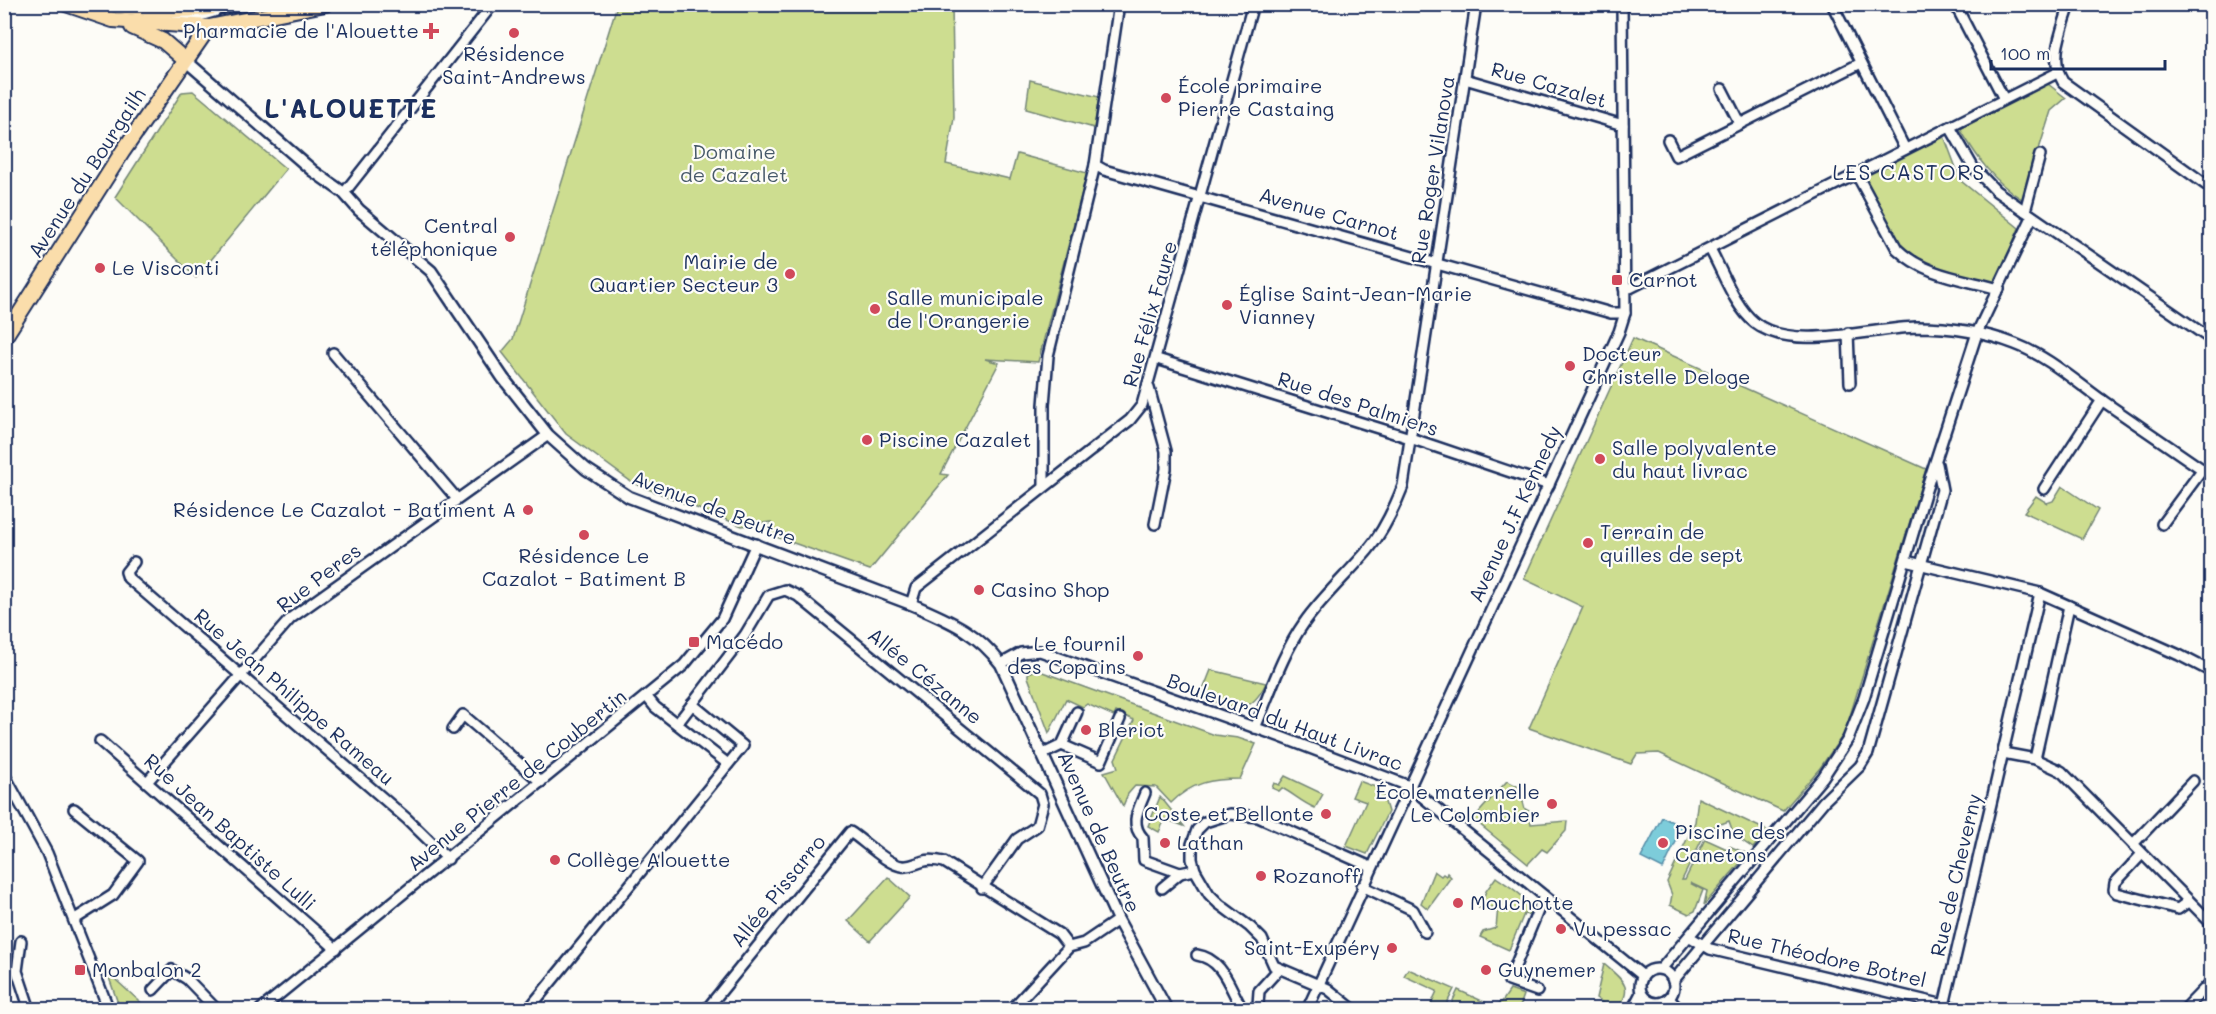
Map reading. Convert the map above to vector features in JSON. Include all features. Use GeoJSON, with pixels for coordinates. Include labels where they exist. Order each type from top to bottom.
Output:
{"type":"FeatureCollection","features":[{"type":"Feature","properties":{"kind":"main road"},"geometry":{"type":"LineString","coordinates":[[66,4],[163,40],[185,60]]}},
{"type":"Feature","properties":{"kind":"main road"},"geometry":{"type":"LineString","coordinates":[[105,4],[148,10],[227,5]]}},
{"type":"Feature","properties":{"kind":"main road"},"geometry":{"type":"LineString","coordinates":[[209,27],[254,10],[285,4]]}},
{"type":"Feature","properties":{"kind":"main road"},"geometry":{"type":"LineString","coordinates":[[113,20],[209,27],[325,4]]}},
{"type":"Feature","properties":{"kind":"main road"},"geometry":{"type":"LineString","coordinates":[[113,20],[147,16],[188,18],[227,5]]}},
{"type":"Feature","properties":{"kind":"main road"},"geometry":{"type":"LineString","coordinates":[[209,27],[227,5]]}},
{"type":"Feature","properties":{"kind":"main road","name":"Avenue du Bourgailh"},"geometry":{"type":"LineString","coordinates":[[6,334],[118,159],[209,27]]}},
{"type":"Feature","properties":{"kind":"street"},"geometry":{"type":"LineString","coordinates":[[344,193],[493,4]]}},
{"type":"Feature","properties":{"kind":"street"},"geometry":{"type":"LineString","coordinates":[[1044,485],[1044,405],[1048,356],[1095,165],[1119,4]]}},
{"type":"Feature","properties":{"kind":"street","name":"Rue Félix Faure"},"geometry":{"type":"LineString","coordinates":[[911,604],[916,588],[1044,485],[1130,420],[1142,405],[1253,4]]}},
{"type":"Feature","properties":{"kind":"street","name":"Rue Roger Vilanova"},"geometry":{"type":"LineString","coordinates":[[1256,728],[1288,651],[1304,624],[1331,589],[1368,550],[1385,526],[1403,486],[1476,4]]}},
{"type":"Feature","properties":{"kind":"street","name":"Avenue J.F Kennedy"},"geometry":{"type":"LineString","coordinates":[[1307,1010],[1362,886],[1619,332],[1624,313],[1622,4]]}},
{"type":"Feature","properties":{"kind":"street"},"geometry":{"type":"LineString","coordinates":[[1832,4],[1905,148]]}},
{"type":"Feature","properties":{"kind":"street"},"geometry":{"type":"LineString","coordinates":[[1955,4],[2004,99]]}},
{"type":"Feature","properties":{"kind":"street"},"geometry":{"type":"LineString","coordinates":[[2070,4],[2057,49],[2057,73],[2070,87],[2211,189]]}},
{"type":"Feature","properties":{"kind":"street","name":"Avenue de Beutre"},"geometry":{"type":"LineString","coordinates":[[185,60],[313,171],[344,193],[359,210],[431,271],[503,378],[548,435],[586,469],[629,497],[911,604],[969,630],[1001,664],[1118,920],[1167,1010]]}},
{"type":"Feature","properties":{"kind":"street"},"geometry":{"type":"LineString","coordinates":[[1668,140],[1676,156],[1861,63]]}},
{"type":"Feature","properties":{"kind":"street"},"geometry":{"type":"LineString","coordinates":[[1624,288],[1630,288],[1710,249],[1905,148],[2057,73]]}},
{"type":"Feature","properties":{"kind":"street","name":"Rue Cazalet"},"geometry":{"type":"LineString","coordinates":[[1465,79],[1623,125]]}},
{"type":"Feature","properties":{"kind":"street"},"geometry":{"type":"LineString","coordinates":[[1722,89],[1740,124]]}},
{"type":"Feature","properties":{"kind":"street"},"geometry":{"type":"LineString","coordinates":[[1950,127],[1973,167],[1984,180],[2028,214],[2211,340]]}},
{"type":"Feature","properties":{"kind":"street"},"geometry":{"type":"LineString","coordinates":[[1661,969],[1673,981],[1674,990],[1669,999],[1652,1006],[1641,993],[1640,985],[1643,976],[1651,970],[1661,969],[1823,777],[1844,747],[1864,698],[1977,333],[1999,289],[2028,214],[2040,155]]}},
{"type":"Feature","properties":{"kind":"street","name":"Avenue Carnot"},"geometry":{"type":"LineString","coordinates":[[1095,165],[1104,170],[1611,314],[1624,313]]}},
{"type":"Feature","properties":{"kind":"street"},"geometry":{"type":"LineString","coordinates":[[1856,173],[1897,249],[1905,257],[1929,271],[1999,289]]}},
{"type":"Feature","properties":{"kind":"street"},"geometry":{"type":"LineString","coordinates":[[1710,249],[1738,301],[1760,326],[1793,336],[1919,327],[1977,333],[2018,345],[2033,353],[2211,476]]}},
{"type":"Feature","properties":{"kind":"street"},"geometry":{"type":"LineString","coordinates":[[1848,333],[1850,383]]}},
{"type":"Feature","properties":{"kind":"street"},"geometry":{"type":"LineString","coordinates":[[333,353],[457,500]]}},
{"type":"Feature","properties":{"kind":"street","name":"Rue des Palmiers"},"geometry":{"type":"LineString","coordinates":[[1156,359],[1410,438],[1549,485]]}},
{"type":"Feature","properties":{"kind":"street"},"geometry":{"type":"LineString","coordinates":[[1149,386],[1166,451],[1166,469],[1155,524]]}},
{"type":"Feature","properties":{"kind":"street"},"geometry":{"type":"LineString","coordinates":[[2044,489],[2102,400]]}},
{"type":"Feature","properties":{"kind":"street","name":"Rue Peres"},"geometry":{"type":"LineString","coordinates":[[147,782],[240,673],[291,618],[548,435]]}},
{"type":"Feature","properties":{"kind":"street"},"geometry":{"type":"LineString","coordinates":[[1673,981],[1836,788],[1860,766],[1868,753],[1942,490],[1936,461]]}},
{"type":"Feature","properties":{"kind":"street"},"geometry":{"type":"LineString","coordinates":[[2162,524],[2202,470]]}},
{"type":"Feature","properties":{"kind":"street","name":"Avenue Pierre de Coubertin"},"geometry":{"type":"LineString","coordinates":[[260,1010],[647,697],[697,653],[722,619],[756,544]]}},
{"type":"Feature","properties":{"kind":"street"},"geometry":{"type":"LineString","coordinates":[[1906,561],[2040,593],[2179,655],[2211,672]]}},
{"type":"Feature","properties":{"kind":"street","name":"Rue Jean Philippe Rameau"},"geometry":{"type":"LineString","coordinates":[[134,562],[126,572],[128,578],[407,819],[448,859]]}},
{"type":"Feature","properties":{"kind":"street","name":"Allée Cézanne"},"geometry":{"type":"LineString","coordinates":[[692,704],[745,635],[769,595],[785,590],[798,596],[1040,794],[1043,804],[1036,825],[1017,839],[982,888]]}},
{"type":"Feature","properties":{"kind":"street","name":"Rue de Cheverny"},"geometry":{"type":"LineString","coordinates":[[1943,1007],[2040,593]]}},
{"type":"Feature","properties":{"kind":"street"},"geometry":{"type":"LineString","coordinates":[[2035,759],[2069,606]]}},
{"type":"Feature","properties":{"kind":"street","name":"Boulevard du Haut Livrac"},"geometry":{"type":"LineString","coordinates":[[1001,664],[1021,653],[1040,651],[1256,728],[1409,786],[1643,976]]}},
{"type":"Feature","properties":{"kind":"street"},"geometry":{"type":"LineString","coordinates":[[647,697],[728,764]]}},
{"type":"Feature","properties":{"kind":"street"},"geometry":{"type":"LineString","coordinates":[[1864,698],[1881,703]]}},
{"type":"Feature","properties":{"kind":"street"},"geometry":{"type":"LineString","coordinates":[[528,1010],[743,746],[692,704],[677,724]]}},
{"type":"Feature","properties":{"kind":"street"},"geometry":{"type":"LineString","coordinates":[[1043,754],[1062,745],[1077,712]]}},
{"type":"Feature","properties":{"kind":"street"},"geometry":{"type":"LineString","coordinates":[[453,729],[463,715],[541,782]]}},
{"type":"Feature","properties":{"kind":"street"},"geometry":{"type":"LineString","coordinates":[[1062,745],[1101,762],[1120,719]]}},
{"type":"Feature","properties":{"kind":"street","name":"Rue Jean Baptiste Lulli"},"geometry":{"type":"LineString","coordinates":[[100,741],[336,950]]}},
{"type":"Feature","properties":{"kind":"street"},"geometry":{"type":"LineString","coordinates":[[2003,753],[2035,759],[2061,771],[2211,924]]}},
{"type":"Feature","properties":{"kind":"street"},"geometry":{"type":"LineString","coordinates":[[4,774],[47,854],[75,919],[109,1010]]}},
{"type":"Feature","properties":{"kind":"street"},"geometry":{"type":"LineString","coordinates":[[1823,777],[1836,788]]}},
{"type":"Feature","properties":{"kind":"street"},"geometry":{"type":"LineString","coordinates":[[2133,844],[2193,781]]}},
{"type":"Feature","properties":{"kind":"street"},"geometry":{"type":"LineString","coordinates":[[1146,793],[1135,818],[1137,831],[1143,837],[1144,860],[1180,873]]}},
{"type":"Feature","properties":{"kind":"street"},"geometry":{"type":"LineString","coordinates":[[74,809],[138,861],[113,895],[75,919]]}},
{"type":"Feature","properties":{"kind":"street"},"geometry":{"type":"LineString","coordinates":[[1354,1010],[1328,989],[1278,970],[1262,939],[1209,894],[1192,859],[1197,830],[1205,822],[1230,814],[1258,817],[1371,867]]}},
{"type":"Feature","properties":{"kind":"street","name":"Allée Pissarro"},"geometry":{"type":"LineString","coordinates":[[706,1010],[850,832],[891,862],[904,867],[928,858],[944,862],[982,888]]}},
{"type":"Feature","properties":{"kind":"street"},"geometry":{"type":"LineString","coordinates":[[2142,854],[2115,883],[2114,890],[2122,895],[2178,909],[2189,901]]}},
{"type":"Feature","properties":{"kind":"street"},"geometry":{"type":"LineString","coordinates":[[1162,888],[1180,873],[1196,870]]}},
{"type":"Feature","properties":{"kind":"street"},"geometry":{"type":"LineString","coordinates":[[1362,886],[1413,910],[1425,932]]}},
{"type":"Feature","properties":{"kind":"street"},"geometry":{"type":"LineString","coordinates":[[982,888],[1059,934],[1069,947]]}},
{"type":"Feature","properties":{"kind":"street"},"geometry":{"type":"LineString","coordinates":[[1537,991],[1509,981],[1544,896]]}},
{"type":"Feature","properties":{"kind":"street"},"geometry":{"type":"LineString","coordinates":[[1011,1010],[1069,947],[1084,943],[1118,920]]}},
{"type":"Feature","properties":{"kind":"street"},"geometry":{"type":"LineString","coordinates":[[1689,937],[1702,947]]}},
{"type":"Feature","properties":{"kind":"street"},"geometry":{"type":"LineString","coordinates":[[21,941],[17,971],[30,1010]]}},
{"type":"Feature","properties":{"kind":"street","name":"Rue Théodore Botrel"},"geometry":{"type":"LineString","coordinates":[[1702,947],[1943,1007],[1965,1010]]}},
{"type":"Feature","properties":{"kind":"street"},"geometry":{"type":"LineString","coordinates":[[1197,955],[1207,957],[1218,966],[1234,989],[1243,1010]]}},
{"type":"Feature","properties":{"kind":"street"},"geometry":{"type":"LineString","coordinates":[[153,990],[172,970],[187,980],[217,1010]]}},
{"type":"Feature","properties":{"kind":"street"},"geometry":{"type":"LineString","coordinates":[[1254,1010],[1258,1005],[1259,991],[1278,970]]}},
{"type":"Feature","properties":{"kind":"street"},"geometry":{"type":"LineString","coordinates":[[2184,1010],[2211,981]]}},
{"type":"Feature","properties":{"kind":"street"},"geometry":{"type":"LineString","coordinates":[[1632,1010],[1641,993]]}},
{"type":"Feature","properties":{"kind":"street"},"geometry":{"type":"LineString","coordinates":[[1669,999],[1680,1010]]}},
{"type":"Feature","properties":{"kind":"green space","name":"Domaine de Cazalet"},"geometry":{"type":"Polygon","coordinates":[[[617,5],[952,5],[954,118],[946,164],[1010,179],[1017,154],[1087,173],[1038,362],[985,359],[999,363],[941,474],[948,475],[870,570],[768,534],[771,522],[742,526],[633,483],[566,434],[502,352],[513,339],[617,5]]]}},
{"type":"Feature","properties":{"kind":"green space"},"geometry":{"type":"Polygon","coordinates":[[[1030,80],[1099,97],[1094,128],[1026,109],[1030,80]]]}},
{"type":"Feature","properties":{"kind":"green space"},"geometry":{"type":"Polygon","coordinates":[[[2048,84],[2066,98],[2051,111],[2023,200],[2012,193],[1987,169],[1960,129],[2048,84]]]}},
{"type":"Feature","properties":{"kind":"green space"},"geometry":{"type":"Polygon","coordinates":[[[193,91],[286,169],[196,278],[115,197],[182,92],[193,91]]]}},
{"type":"Feature","properties":{"kind":"green space"},"geometry":{"type":"Polygon","coordinates":[[[1944,136],[1961,181],[2019,228],[1994,287],[1931,267],[1898,247],[1861,178],[1944,136]]]}},
{"type":"Feature","properties":{"kind":"green space"},"geometry":{"type":"Polygon","coordinates":[[[1633,338],[1926,469],[1845,732],[1820,768],[1783,811],[1659,753],[1637,754],[1631,764],[1529,728],[1583,607],[1524,579],[1633,338]]]}},
{"type":"Feature","properties":{"kind":"green space"},"geometry":{"type":"Polygon","coordinates":[[[2062,486],[2098,510],[2082,539],[2024,512],[2036,496],[2047,503],[2053,501],[2062,486]]]}},
{"type":"Feature","properties":{"kind":"green space"},"geometry":{"type":"Polygon","coordinates":[[[1037,670],[1215,735],[1238,738],[1256,744],[1240,779],[1203,783],[1187,790],[1171,803],[1156,787],[1135,786],[1128,794],[1123,806],[1104,772],[1118,768],[1115,759],[1134,720],[1116,712],[1114,716],[1087,704],[1083,707],[1066,699],[1049,733],[1028,677],[1028,673],[1037,670]]]}},
{"type":"Feature","properties":{"kind":"green space"},"geometry":{"type":"Polygon","coordinates":[[[1211,670],[1266,683],[1253,702],[1247,706],[1232,707],[1204,698],[1203,690],[1211,670]]]}},
{"type":"Feature","properties":{"kind":"green space"},"geometry":{"type":"Polygon","coordinates":[[[1285,776],[1323,794],[1315,808],[1282,788],[1279,791],[1272,788],[1274,783],[1279,785],[1285,776]]]}},
{"type":"Feature","properties":{"kind":"green space"},"geometry":{"type":"Polygon","coordinates":[[[1359,781],[1381,789],[1388,812],[1367,854],[1346,846],[1366,802],[1352,797],[1359,781]]]}},
{"type":"Feature","properties":{"kind":"green space"},"geometry":{"type":"Polygon","coordinates":[[[1507,781],[1519,787],[1525,809],[1529,811],[1531,824],[1567,821],[1566,831],[1547,852],[1542,849],[1528,864],[1473,819],[1507,781]]]}},
{"type":"Feature","properties":{"kind":"green space"},"geometry":{"type":"Polygon","coordinates":[[[1160,797],[1184,826],[1165,819],[1159,832],[1148,826],[1160,797]]]}},
{"type":"Feature","properties":{"kind":"green space"},"geometry":{"type":"Polygon","coordinates":[[[1698,798],[1768,831],[1753,848],[1734,835],[1729,821],[1707,829],[1682,880],[1685,880],[1705,839],[1727,849],[1729,846],[1748,854],[1704,905],[1707,891],[1690,883],[1703,890],[1695,911],[1689,914],[1670,905],[1672,895],[1667,882],[1695,822],[1698,798]]]}},
{"type":"Feature","properties":{"kind":"green space"},"geometry":{"type":"Polygon","coordinates":[[[1434,871],[1441,876],[1443,874],[1446,876],[1447,873],[1451,877],[1428,909],[1421,903],[1434,871]]]}},
{"type":"Feature","properties":{"kind":"green space"},"geometry":{"type":"Polygon","coordinates":[[[888,877],[910,897],[870,941],[848,921],[888,877]]]}},
{"type":"Feature","properties":{"kind":"green space"},"geometry":{"type":"Polygon","coordinates":[[[1496,877],[1518,893],[1529,909],[1529,915],[1524,914],[1509,950],[1480,937],[1483,932],[1496,928],[1498,907],[1479,908],[1486,891],[1496,877]]]}},
{"type":"Feature","properties":{"kind":"green space"},"geometry":{"type":"Polygon","coordinates":[[[1604,964],[1621,979],[1626,989],[1617,1009],[1611,1009],[1596,998],[1604,964]]]}},
{"type":"Feature","properties":{"kind":"green space"},"geometry":{"type":"Polygon","coordinates":[[[1408,969],[1454,989],[1444,1009],[1431,1004],[1437,991],[1404,976],[1408,969]]]}},
{"type":"Feature","properties":{"kind":"green space"},"geometry":{"type":"Polygon","coordinates":[[[107,972],[148,1009],[120,1009],[107,972]]]}},
{"type":"Feature","properties":{"kind":"green space"},"geometry":{"type":"Polygon","coordinates":[[[1458,990],[1493,1006],[1502,1002],[1510,990],[1524,995],[1519,1009],[1477,1009],[1461,1003],[1458,1009],[1449,1009],[1458,990]]]}},
{"type":"Feature","properties":{"kind":"water"},"geometry":{"type":"Polygon","coordinates":[[[1662,817],[1683,827],[1663,869],[1641,858],[1662,817]]]}},
{"type":"Feature","properties":{"kind":"place","name":"Pharmacie de l'Alouette"},"geometry":{"type":"Point","coordinates":[431,31]}},
{"type":"Feature","properties":{"kind":"place","name":"Résidence Saint-Andrews"},"geometry":{"type":"Point","coordinates":[514,33]}},
{"type":"Feature","properties":{"kind":"place","name":"École primaire Pierre Castaing"},"geometry":{"type":"Point","coordinates":[1166,98]}},
{"type":"Feature","properties":{"kind":"place","name":"Central téléphonique"},"geometry":{"type":"Point","coordinates":[510,237]}},
{"type":"Feature","properties":{"kind":"place","name":"Le Visconti"},"geometry":{"type":"Point","coordinates":[100,268]}},
{"type":"Feature","properties":{"kind":"place","name":"Mairie de Quartier Secteur 3"},"geometry":{"type":"Point","coordinates":[790,274]}},
{"type":"Feature","properties":{"kind":"place","name":"Carnot"},"geometry":{"type":"Point","coordinates":[1617,280]}},
{"type":"Feature","properties":{"kind":"place","name":"Église Saint-Jean-Marie Vianney"},"geometry":{"type":"Point","coordinates":[1227,305]}},
{"type":"Feature","properties":{"kind":"place","name":"Salle municipale de l'Orangerie"},"geometry":{"type":"Point","coordinates":[875,309]}},
{"type":"Feature","properties":{"kind":"place","name":"Docteur Christelle Deloge"},"geometry":{"type":"Point","coordinates":[1570,366]}},
{"type":"Feature","properties":{"kind":"place","name":"Piscine Cazalet"},"geometry":{"type":"Point","coordinates":[867,440]}},
{"type":"Feature","properties":{"kind":"place","name":"Salle polyvalente du haut livrac"},"geometry":{"type":"Point","coordinates":[1600,459]}},
{"type":"Feature","properties":{"kind":"place","name":"Résidence Le Cazalot - Batiment A"},"geometry":{"type":"Point","coordinates":[528,510]}},
{"type":"Feature","properties":{"kind":"place","name":"Résidence Le Cazalot - Batiment B"},"geometry":{"type":"Point","coordinates":[584,535]}},
{"type":"Feature","properties":{"kind":"place","name":"Terrain de quilles de sept"},"geometry":{"type":"Point","coordinates":[1588,543]}},
{"type":"Feature","properties":{"kind":"place","name":"Casino Shop"},"geometry":{"type":"Point","coordinates":[979,590]}},
{"type":"Feature","properties":{"kind":"place","name":"Macédo"},"geometry":{"type":"Point","coordinates":[694,642]}},
{"type":"Feature","properties":{"kind":"place","name":"Le fournil des Copains"},"geometry":{"type":"Point","coordinates":[1138,656]}},
{"type":"Feature","properties":{"kind":"place","name":"Bleriot"},"geometry":{"type":"Point","coordinates":[1086,730]}},
{"type":"Feature","properties":{"kind":"place","name":"École maternelle Le Colombier"},"geometry":{"type":"Point","coordinates":[1552,804]}},
{"type":"Feature","properties":{"kind":"place","name":"Coste et Bellonte"},"geometry":{"type":"Point","coordinates":[1326,814]}},
{"type":"Feature","properties":{"kind":"place","name":"Lathan"},"geometry":{"type":"Point","coordinates":[1165,843]}},
{"type":"Feature","properties":{"kind":"place","name":"Piscine des Canetons"},"geometry":{"type":"Point","coordinates":[1663,843]}},
{"type":"Feature","properties":{"kind":"place","name":"Collège Alouette"},"geometry":{"type":"Point","coordinates":[555,860]}},
{"type":"Feature","properties":{"kind":"place","name":"Rozanoff"},"geometry":{"type":"Point","coordinates":[1261,876]}},
{"type":"Feature","properties":{"kind":"place","name":"Mouchotte"},"geometry":{"type":"Point","coordinates":[1458,903]}},
{"type":"Feature","properties":{"kind":"place","name":"Vu pessac"},"geometry":{"type":"Point","coordinates":[1561,929]}},
{"type":"Feature","properties":{"kind":"place","name":"Saint-Exupéry"},"geometry":{"type":"Point","coordinates":[1392,948]}},
{"type":"Feature","properties":{"kind":"place","name":"Monbalon 2"},"geometry":{"type":"Point","coordinates":[80,970]}},
{"type":"Feature","properties":{"kind":"place","name":"Guynemer"},"geometry":{"type":"Point","coordinates":[1486,970]}},
{"type":"Feature","properties":{"kind":"district","name":"L'ALOUETTE"},"geometry":{"type":"Point","coordinates":[351,109]}},
{"type":"Feature","properties":{"kind":"district","name":"LES CASTORS"},"geometry":{"type":"Point","coordinates":[1909,173]}}]}
